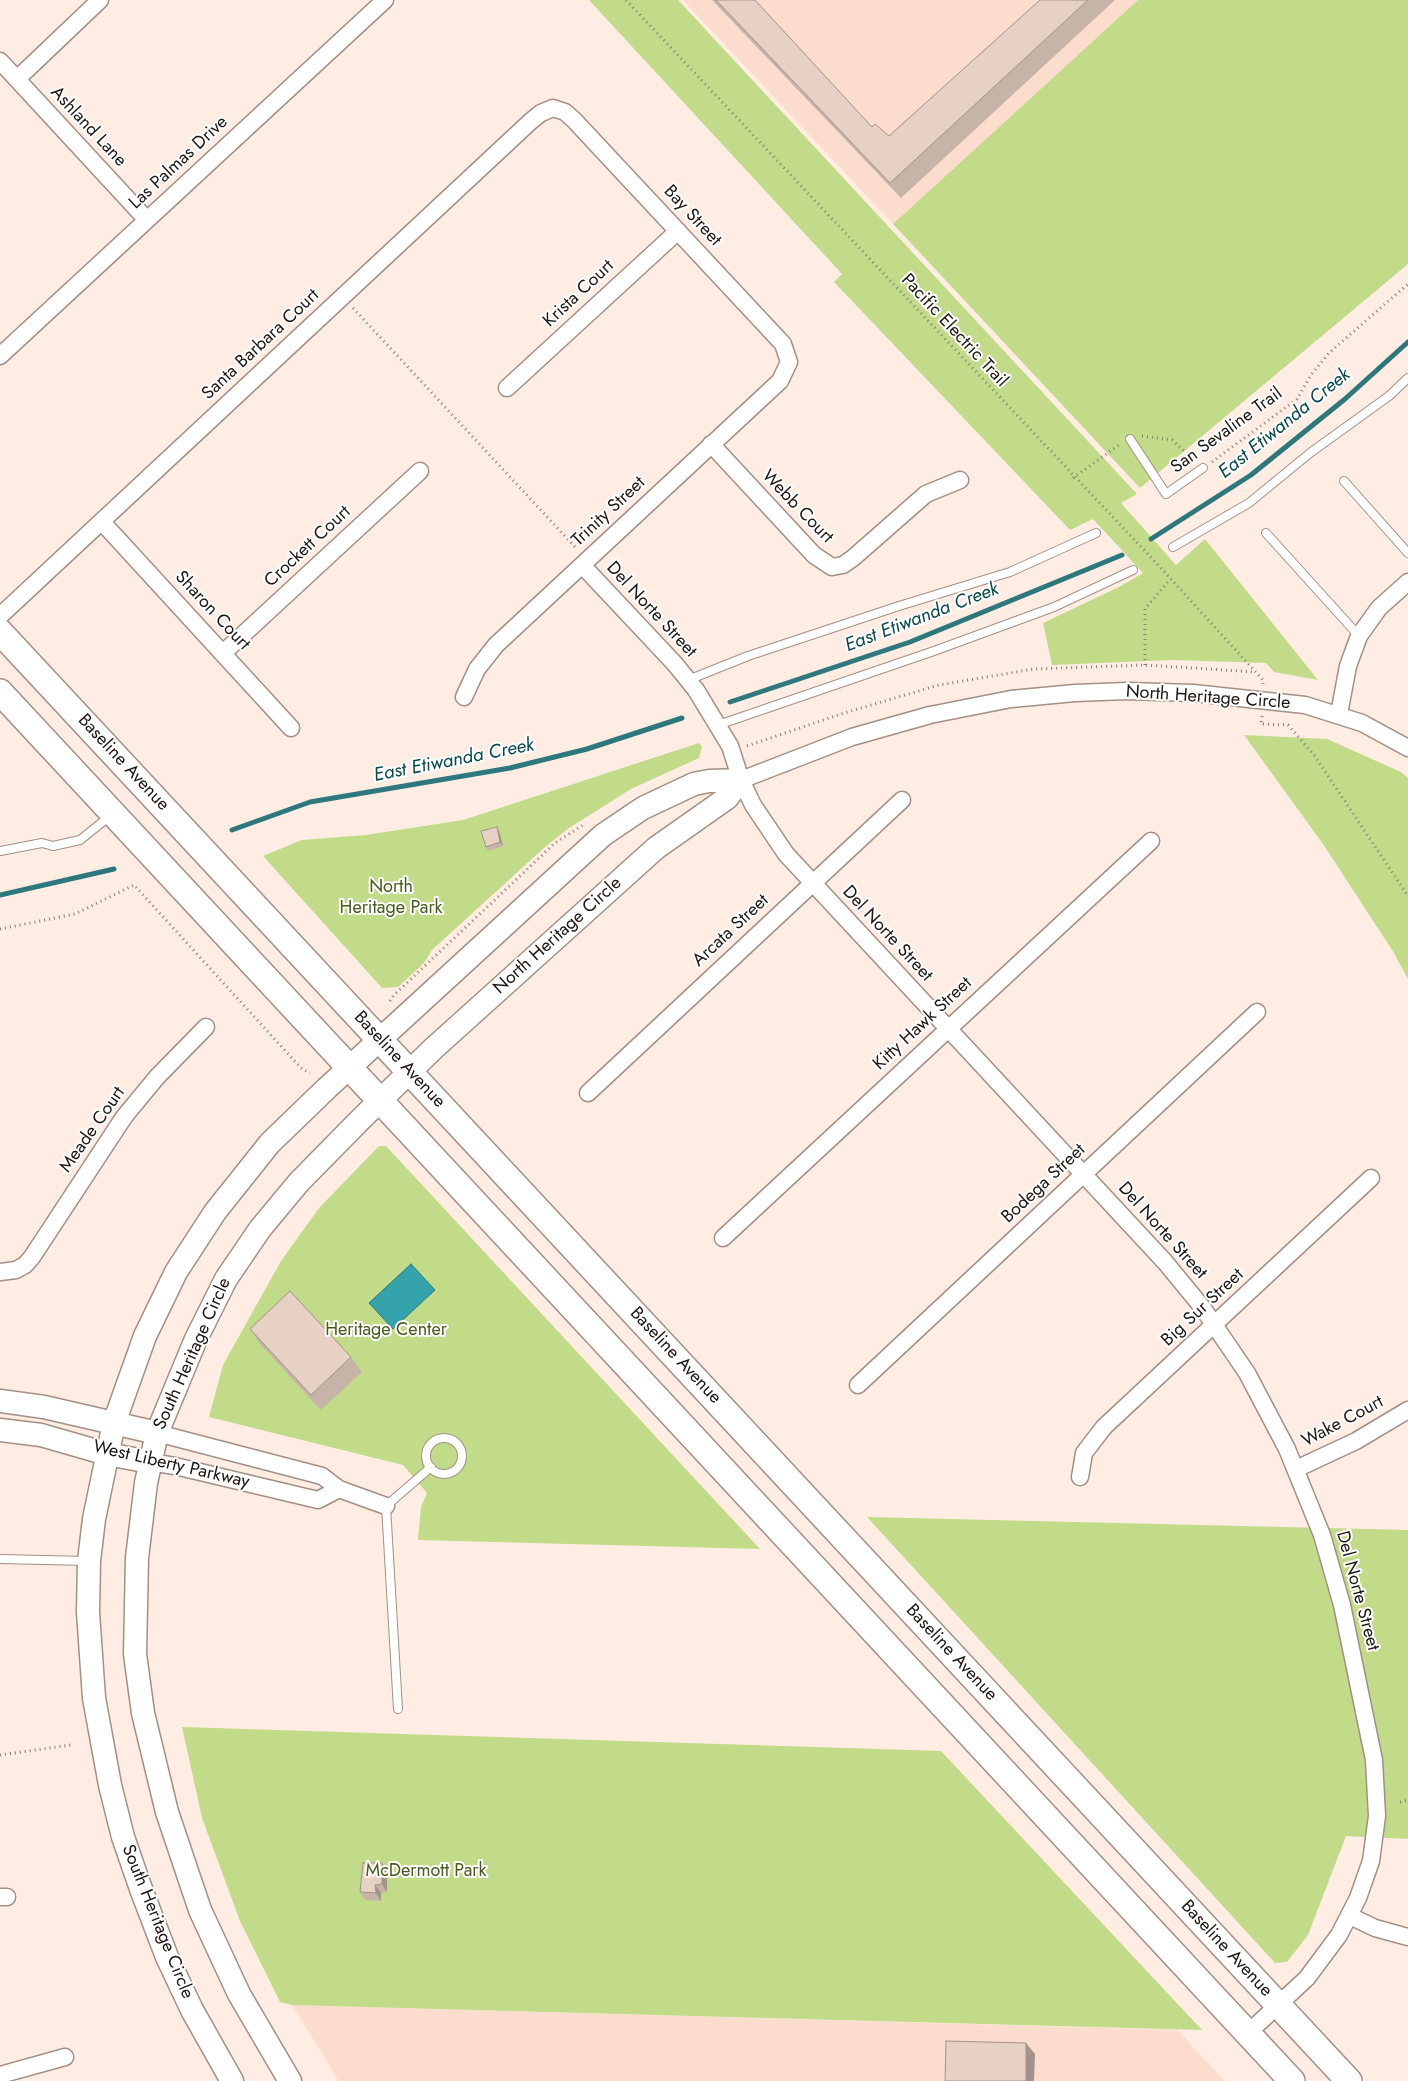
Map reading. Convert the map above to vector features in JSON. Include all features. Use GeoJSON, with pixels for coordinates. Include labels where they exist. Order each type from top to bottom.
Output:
{"type":"FeatureCollection","features":[{"type":"Feature","properties":{"kind":"main road","name":"Baseline Avenue"},"geometry":{"type":"LineString","coordinates":[[0,632],[1349,2081]]}},
{"type":"Feature","properties":{"kind":"main road"},"geometry":{"type":"LineString","coordinates":[[0,692],[1292,2081]]}},
{"type":"Feature","properties":{"kind":"street"},"geometry":{"type":"LineString","coordinates":[[17,79],[100,0]]}},
{"type":"Feature","properties":{"kind":"street","name":"Las Palmas Drive"},"geometry":{"type":"LineString","coordinates":[[1,354],[385,0]]}},
{"type":"Feature","properties":{"kind":"street","name":"Ashland Lane"},"geometry":{"type":"LineString","coordinates":[[0,61],[147,220]]}},
{"type":"Feature","properties":{"kind":"street","name":"Bay Street"},"geometry":{"type":"LineString","coordinates":[[553,108],[566,112],[574,120],[783,344],[788,352],[789,362]]}},
{"type":"Feature","properties":{"kind":"street","name":"Santa Barbara Court"},"geometry":{"type":"LineString","coordinates":[[0,616],[531,121],[541,113],[553,108]]}},
{"type":"Feature","properties":{"kind":"street","name":"Krista Court"},"geometry":{"type":"LineString","coordinates":[[507,388],[678,231]]}},
{"type":"Feature","properties":{"kind":"street","name":"Trinity Street"},"geometry":{"type":"LineString","coordinates":[[464,696],[476,669],[496,645],[780,381],[789,362]]}},
{"type":"Feature","properties":{"kind":"street","name":"Webb Court"},"geometry":{"type":"LineString","coordinates":[[711,444],[814,555],[832,566],[843,565],[853,558],[926,494],[960,480]]}},
{"type":"Feature","properties":{"kind":"street","name":"Crockett Court"},"geometry":{"type":"LineString","coordinates":[[223,653],[420,471]]}},
{"type":"Feature","properties":{"kind":"street","name":"Sharon Court"},"geometry":{"type":"LineString","coordinates":[[102,522],[292,728]]}},
{"type":"Feature","properties":{"kind":"street","name":"Del Norte Street"},"geometry":{"type":"LineString","coordinates":[[582,565],[692,685],[717,722],[730,746],[741,780],[754,805],[775,838],[812,883],[1165,1262],[1215,1324],[1261,1397],[1296,1469],[1322,1535],[1342,1604],[1374,1760],[1377,1794],[1375,1841],[1369,1867],[1350,1916],[1316,1967],[1248,2033]]}},
{"type":"Feature","properties":{"kind":"street"},"geometry":{"type":"LineString","coordinates":[[1339,714],[1348,666],[1360,636],[1379,608],[1408,582]]}},
{"type":"Feature","properties":{"kind":"street","name":"North Heritage Circle"},"geometry":{"type":"LineString","coordinates":[[381,1040],[604,835],[643,808],[694,784],[709,781],[741,780],[852,737],[930,714],[1011,700],[1127,691],[1193,693],[1304,704],[1339,714],[1385,734],[1408,748]]}},
{"type":"Feature","properties":{"kind":"street","name":"North Heritage Circle"},"geometry":{"type":"LineString","coordinates":[[380,1100],[623,877],[672,836],[726,798],[741,780]]}},
{"type":"Feature","properties":{"kind":"street","name":"Arcata Street"},"geometry":{"type":"LineString","coordinates":[[588,1093],[902,800]]}},
{"type":"Feature","properties":{"kind":"street","name":"Kitty Hawk Street"},"geometry":{"type":"LineString","coordinates":[[723,1238],[1151,841]]}},
{"type":"Feature","properties":{"kind":"street","name":"Bodega Street"},"geometry":{"type":"LineString","coordinates":[[858,1385],[1257,1012]]}},
{"type":"Feature","properties":{"kind":"street","name":"Meade Court"},"geometry":{"type":"LineString","coordinates":[[0,1272],[16,1270],[25,1265],[124,1117],[157,1077],[206,1027]]}},
{"type":"Feature","properties":{"kind":"street","name":"South Heritage Circle"},"geometry":{"type":"LineString","coordinates":[[232,2081],[192,2010],[167,1957],[123,1837],[102,1747],[94,1698],[88,1632],[89,1561],[94,1519],[114,1423],[145,1336],[176,1272],[202,1230],[270,1143],[381,1040]]}},
{"type":"Feature","properties":{"kind":"street","name":"South Heritage Circle"},"geometry":{"type":"LineString","coordinates":[[290,2081],[239,1994],[200,1910],[167,1812],[143,1713],[136,1654],[135,1589],[139,1530],[150,1462],[157,1433],[205,1321],[239,1257],[299,1182],[380,1100]]}},
{"type":"Feature","properties":{"kind":"street","name":"Big Sur Street"},"geometry":{"type":"LineString","coordinates":[[1080,1477],[1084,1453],[1093,1438],[1371,1178]]}},
{"type":"Feature","properties":{"kind":"street","name":"West Liberty Parkway"},"geometry":{"type":"LineString","coordinates":[[0,1401],[44,1407],[157,1433],[322,1476],[339,1489],[386,1506]]}},
{"type":"Feature","properties":{"kind":"street","name":"Wake Court"},"geometry":{"type":"LineString","coordinates":[[1296,1469],[1356,1441],[1408,1410]]}},
{"type":"Feature","properties":{"kind":"street","name":"West Liberty Parkway"},"geometry":{"type":"LineString","coordinates":[[0,1430],[41,1435],[107,1454],[175,1466],[318,1500],[339,1489]]}},
{"type":"Feature","properties":{"kind":"street"},"geometry":{"type":"LineString","coordinates":[[1350,1916],[1376,1928],[1408,1937]]}},
{"type":"Feature","properties":{"kind":"street"},"geometry":{"type":"LineString","coordinates":[[0,2075],[65,2057]]}},
{"type":"Feature","properties":{"kind":"lane"},"geometry":{"type":"LineString","coordinates":[[1173,547],[1249,503],[1310,453],[1389,396],[1408,378]]}},
{"type":"Feature","properties":{"kind":"lane","name":"San Sevaline Trail"},"geometry":{"type":"LineString","coordinates":[[1130,439],[1166,494],[1203,468]]}},
{"type":"Feature","properties":{"kind":"lane"},"geometry":{"type":"LineString","coordinates":[[1344,481],[1408,553]]}},
{"type":"Feature","properties":{"kind":"lane"},"geometry":{"type":"LineString","coordinates":[[1266,533],[1360,636]]}},
{"type":"Feature","properties":{"kind":"lane"},"geometry":{"type":"LineString","coordinates":[[692,685],[748,656],[899,606],[1010,572],[1096,534]]}},
{"type":"Feature","properties":{"kind":"lane"},"geometry":{"type":"LineString","coordinates":[[717,722],[925,654],[1054,607],[1133,570]]}},
{"type":"Feature","properties":{"kind":"lane"},"geometry":{"type":"LineString","coordinates":[[0,851],[42,844],[53,846],[80,840],[113,814]]}},
{"type":"Feature","properties":{"kind":"lane"},"geometry":{"type":"LineString","coordinates":[[439,1438],[451,1439],[456,1442],[462,1452],[461,1464],[457,1468],[447,1474],[431,1467],[426,1456],[430,1445],[439,1438]]}},
{"type":"Feature","properties":{"kind":"lane"},"geometry":{"type":"LineString","coordinates":[[398,1709],[386,1506],[431,1467]]}},
{"type":"Feature","properties":{"kind":"lane"},"geometry":{"type":"LineString","coordinates":[[0,1558],[89,1561]]}},
{"type":"Feature","properties":{"kind":"path","name":"Pacific Electric Trail"},"geometry":{"type":"LineString","coordinates":[[626,0],[1160,567],[1263,680]]}},
{"type":"Feature","properties":{"kind":"path","name":"San Sevaline Trail"},"geometry":{"type":"LineString","coordinates":[[1203,468],[1297,399],[1311,375],[1329,353],[1408,284]]}},
{"type":"Feature","properties":{"kind":"path"},"geometry":{"type":"LineString","coordinates":[[352,307],[576,548]]}},
{"type":"Feature","properties":{"kind":"path"},"geometry":{"type":"LineString","coordinates":[[1145,665],[1145,609],[1170,579]]}},
{"type":"Feature","properties":{"kind":"path"},"geometry":{"type":"LineString","coordinates":[[754,742],[939,685],[1034,670],[1145,665],[1255,672]]}},
{"type":"Feature","properties":{"kind":"path"},"geometry":{"type":"LineString","coordinates":[[1262,724],[1288,725],[1314,755],[1408,896]]}},
{"type":"Feature","properties":{"kind":"path"},"geometry":{"type":"LineString","coordinates":[[0,929],[74,914],[134,885],[301,1068],[310,1073]]}},
{"type":"Feature","properties":{"kind":"path"},"geometry":{"type":"LineString","coordinates":[[0,1755],[71,1745]]}},
{"type":"Feature","properties":{"kind":"path"},"geometry":{"type":"LineString","coordinates":[[1400,1802],[1408,1800]]}},
{"type":"Feature","properties":{"kind":"shaded area"},"geometry":{"type":"Polygon","coordinates":[[[683,0],[1138,0],[893,224],[683,0]]]}},
{"type":"Feature","properties":{"kind":"shaded area"},"geometry":{"type":"Polygon","coordinates":[[[292,2005],[1177,2030],[1225,2081],[339,2081],[292,2005]]]}},
{"type":"Feature","properties":{"kind":"green space"},"geometry":{"type":"Polygon","coordinates":[[[589,0],[678,0],[1137,494],[1121,503],[1176,565],[1205,539],[1318,680],[1274,672],[1266,663],[1173,660],[1052,665],[1043,623],[1119,587],[1143,573],[1093,519],[1070,530],[834,282],[842,274],[589,0]]]}},
{"type":"Feature","properties":{"kind":"green space"},"geometry":{"type":"Polygon","coordinates":[[[1138,0],[1408,0],[1408,264],[1140,488],[893,224],[1138,0]]]}},
{"type":"Feature","properties":{"kind":"green space"},"geometry":{"type":"Polygon","coordinates":[[[1244,735],[1327,739],[1401,772],[1408,778],[1408,979],[1394,953],[1323,844],[1244,735]]]}},
{"type":"Feature","properties":{"kind":"green space","name":"North Heritage Park"},"geometry":{"type":"Polygon","coordinates":[[[699,743],[702,747],[699,758],[631,789],[569,828],[545,847],[432,950],[424,963],[398,987],[382,988],[263,856],[302,840],[366,835],[463,820],[699,743]]]}},
{"type":"Feature","properties":{"kind":"green space","name":"Heritage Center"},"geometry":{"type":"Polygon","coordinates":[[[379,1146],[386,1146],[760,1549],[418,1540],[421,1507],[427,1493],[403,1465],[209,1417],[223,1365],[281,1261],[319,1208],[379,1146]]]}},
{"type":"Feature","properties":{"kind":"green space"},"geometry":{"type":"Polygon","coordinates":[[[867,1517],[1408,1530],[1408,1839],[1346,1836],[1308,1935],[1287,1962],[1275,1963],[867,1517]]]}},
{"type":"Feature","properties":{"kind":"green space","name":"McDermott Park"},"geometry":{"type":"Polygon","coordinates":[[[182,1727],[941,1751],[1202,2030],[292,2005],[280,2002],[240,1921],[202,1818],[182,1727]]]}},
{"type":"Feature","properties":{"kind":"water"},"geometry":{"type":"Polygon","coordinates":[[[411,1264],[435,1290],[393,1329],[369,1303],[411,1264]]]}},
{"type":"Feature","properties":{"kind":"building"},"geometry":{"type":"Polygon","coordinates":[[[716,0],[755,0],[872,127],[875,124],[889,136],[1040,0],[1088,0],[890,183],[716,0]]]}},
{"type":"Feature","properties":{"kind":"building"},"geometry":{"type":"Polygon","coordinates":[[[497,827],[500,842],[486,847],[481,831],[497,827]]]}},
{"type":"Feature","properties":{"kind":"building"},"geometry":{"type":"Polygon","coordinates":[[[290,1291],[351,1357],[311,1395],[250,1329],[290,1291]]]}},
{"type":"Feature","properties":{"kind":"building"},"geometry":{"type":"Polygon","coordinates":[[[363,1863],[382,1863],[382,1884],[375,1885],[376,1893],[360,1892],[363,1863]]]}},
{"type":"Feature","properties":{"kind":"building"},"geometry":{"type":"Polygon","coordinates":[[[946,2041],[1026,2043],[1026,2081],[945,2081],[946,2041]]]}},
{"type":"Feature","properties":{"kind":"waterway","name":"East Etiwanda Creek"},"geometry":{"type":"LineString","coordinates":[[1151,539],[1251,475],[1345,399],[1408,342]]}},
{"type":"Feature","properties":{"kind":"waterway","name":"East Etiwanda Creek"},"geometry":{"type":"LineString","coordinates":[[730,702],[910,642],[1122,555]]}},
{"type":"Feature","properties":{"kind":"waterway","name":"East Etiwanda Creek"},"geometry":{"type":"LineString","coordinates":[[232,830],[310,802],[510,768],[587,749],[682,718]]}},
{"type":"Feature","properties":{"kind":"waterway","name":"East Etiwanda Creek"},"geometry":{"type":"LineString","coordinates":[[0,895],[114,869]]}}]}
